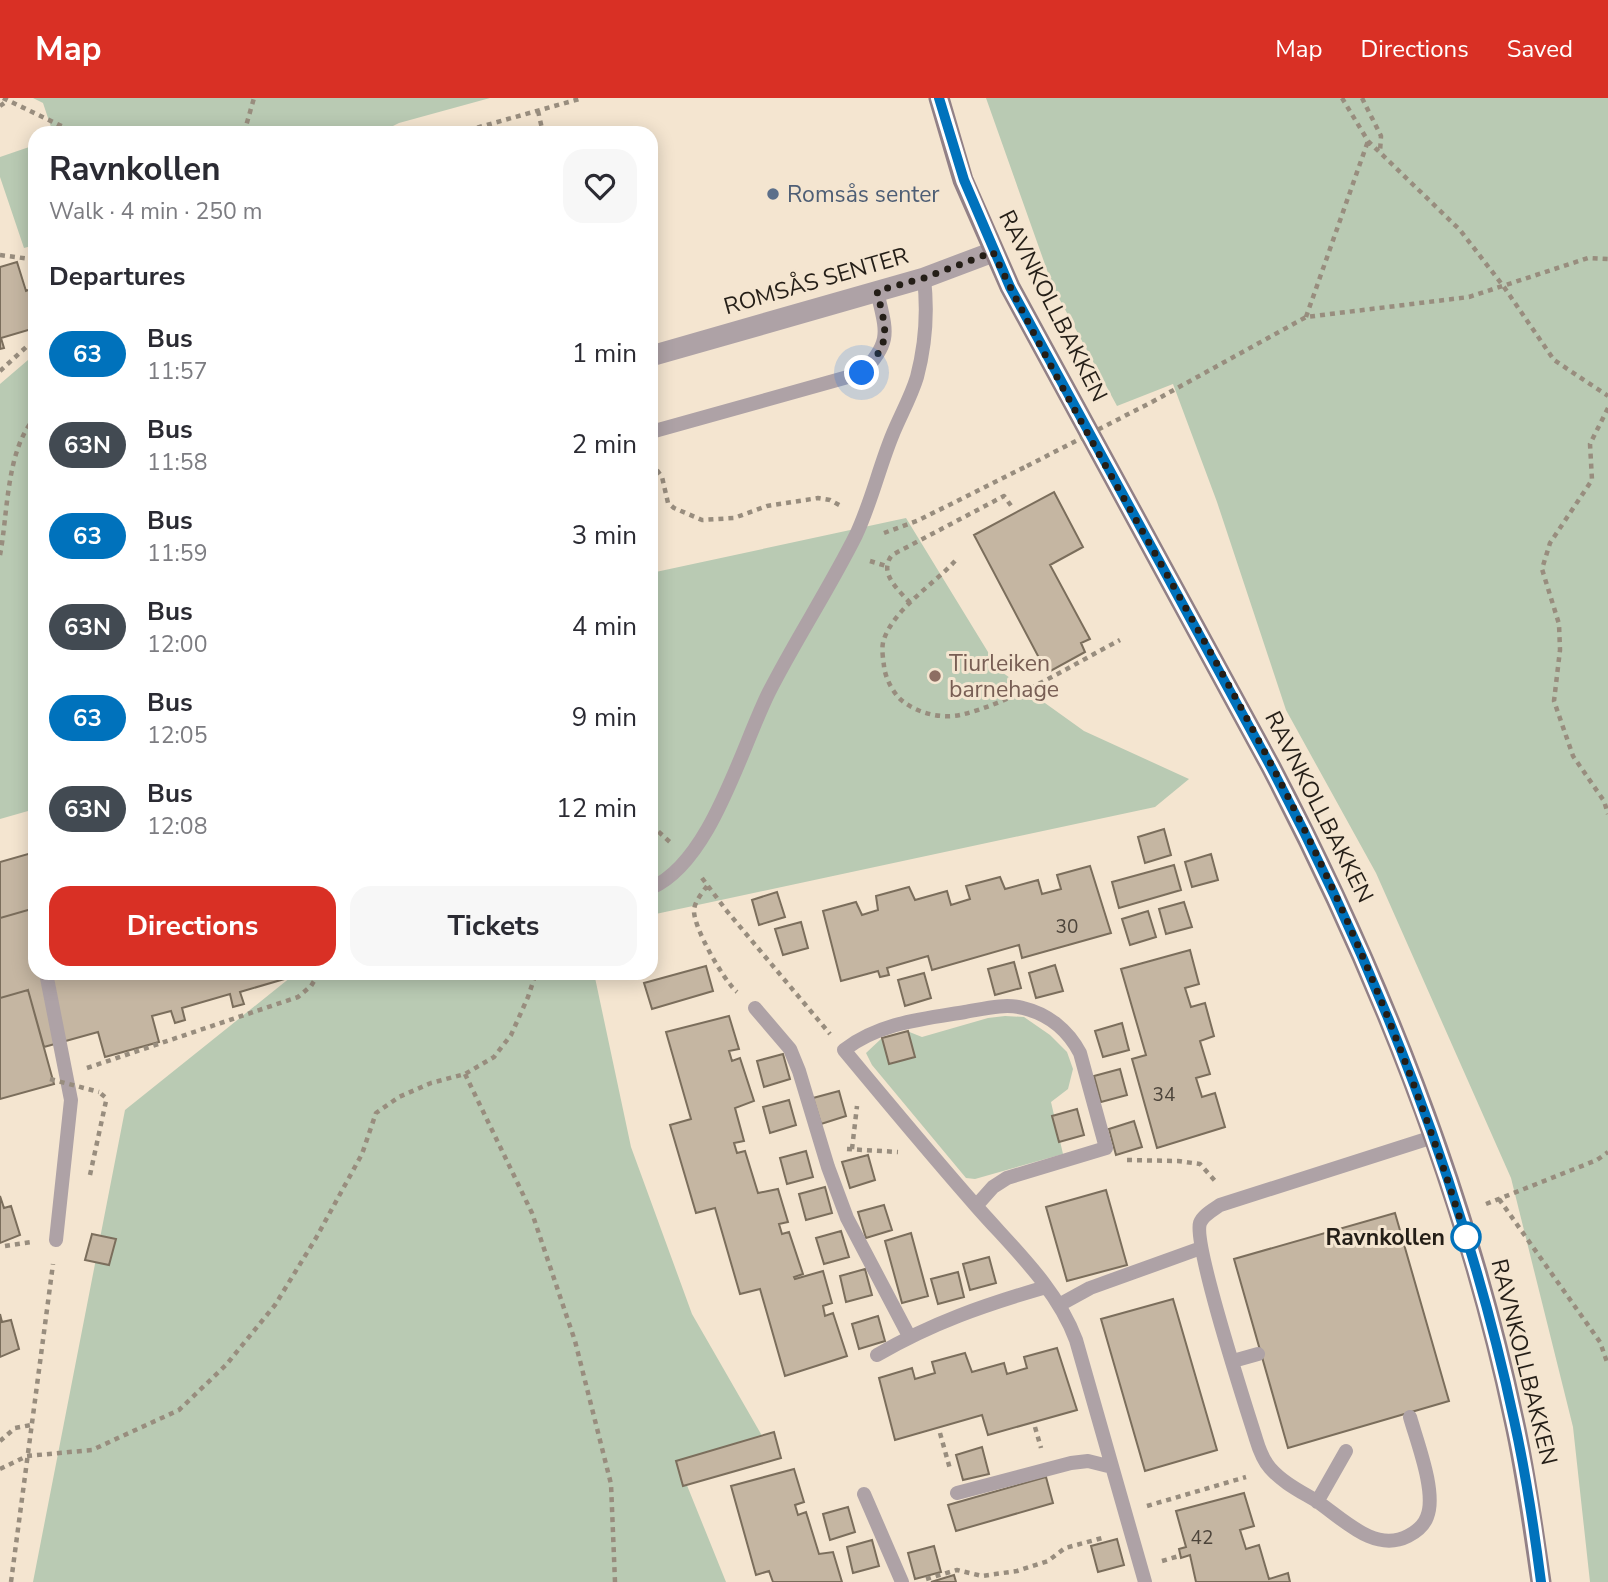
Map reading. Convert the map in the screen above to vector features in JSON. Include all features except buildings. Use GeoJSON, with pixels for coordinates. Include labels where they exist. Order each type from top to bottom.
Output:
{"type":"FeatureCollection","features":[{"type":"Feature","properties":{"kind":"street","name":"RAVNKOLLBAKKEN"},"geometry":{"type":"LineString","coordinates":[[939,98],[964,180],[993,252],[1031,328],[1166,571],[1310,842],[1357,942],[1433,1137],[1481,1287],[1514,1420],[1529,1497],[1541,1582]]}},
{"type":"Feature","properties":{"kind":"street","name":"ROMSÅS SENTER"},"geometry":{"type":"LineString","coordinates":[[658,354],[924,278],[993,252]]}},
{"type":"Feature","properties":{"kind":"lane"},"geometry":{"type":"LineString","coordinates":[[658,884],[673,874],[687,859],[727,788],[781,668],[858,530],[892,435],[916,379],[926,334],[924,278]]}},
{"type":"Feature","properties":{"kind":"lane"},"geometry":{"type":"LineString","coordinates":[[658,430],[862,373],[878,357],[884,340],[885,327],[877,291]]}},
{"type":"Feature","properties":{"kind":"lane"},"geometry":{"type":"LineString","coordinates":[[48,980],[71,1100],[56,1240]]}},
{"type":"Feature","properties":{"kind":"lane"},"geometry":{"type":"LineString","coordinates":[[976,1206],[993,1187],[1007,1178],[1106,1148],[1080,1053],[1073,1039],[1045,1016],[1021,1007],[1000,1006],[902,1022],[858,1039],[844,1050],[976,1206],[1024,1260],[1059,1305],[1076,1340],[1145,1582]]}},
{"type":"Feature","properties":{"kind":"lane"},"geometry":{"type":"LineString","coordinates":[[755,1008],[790,1049],[847,1218],[909,1336]]}},
{"type":"Feature","properties":{"kind":"lane"},"geometry":{"type":"LineString","coordinates":[[1410,1417],[1430,1497],[1427,1518],[1415,1531],[1397,1540],[1366,1536],[1270,1468],[1255,1439],[1199,1236],[1203,1219],[1210,1211],[1230,1201],[1433,1137]]}},
{"type":"Feature","properties":{"kind":"lane"},"geometry":{"type":"LineString","coordinates":[[1059,1305],[1090,1287],[1201,1248]]}},
{"type":"Feature","properties":{"kind":"lane"},"geometry":{"type":"LineString","coordinates":[[877,1355],[909,1336],[981,1306],[1046,1287]]}},
{"type":"Feature","properties":{"kind":"lane"},"geometry":{"type":"LineString","coordinates":[[1233,1361],[1258,1353]]}},
{"type":"Feature","properties":{"kind":"lane"},"geometry":{"type":"LineString","coordinates":[[1317,1502],[1346,1451]]}},
{"type":"Feature","properties":{"kind":"lane"},"geometry":{"type":"LineString","coordinates":[[957,1493],[1071,1463],[1088,1461],[1112,1466]]}},
{"type":"Feature","properties":{"kind":"lane"},"geometry":{"type":"LineString","coordinates":[[864,1494],[902,1582]]}},
{"type":"Feature","properties":{"kind":"path"},"geometry":{"type":"LineString","coordinates":[[246,126],[254,98]]}},
{"type":"Feature","properties":{"kind":"path"},"geometry":{"type":"LineString","coordinates":[[486,126],[583,98]]}},
{"type":"Feature","properties":{"kind":"path"},"geometry":{"type":"LineString","coordinates":[[1342,98],[1368,141],[1460,230],[1504,287],[1554,360],[1608,396]]}},
{"type":"Feature","properties":{"kind":"path"},"geometry":{"type":"LineString","coordinates":[[1362,98],[1381,136],[1380,152]]}},
{"type":"Feature","properties":{"kind":"path"},"geometry":{"type":"LineString","coordinates":[[0,106],[5,99],[61,126]]}},
{"type":"Feature","properties":{"kind":"path"},"geometry":{"type":"LineString","coordinates":[[538,111],[541,126]]}},
{"type":"Feature","properties":{"kind":"path"},"geometry":{"type":"LineString","coordinates":[[1306,317],[1368,141]]}},
{"type":"Feature","properties":{"kind":"path"},"geometry":{"type":"LineString","coordinates":[[0,255],[28,259]]}},
{"type":"Feature","properties":{"kind":"path"},"geometry":{"type":"LineString","coordinates":[[658,472],[662,477],[668,503],[702,520],[734,518],[767,506],[818,498],[836,502],[858,530],[872,535],[900,528],[1027,466],[1152,402],[1306,317],[1469,297],[1588,258],[1608,259]]}},
{"type":"Feature","properties":{"kind":"path"},"geometry":{"type":"LineString","coordinates":[[0,371],[28,345]]}},
{"type":"Feature","properties":{"kind":"path"},"geometry":{"type":"LineString","coordinates":[[1608,408],[1590,444],[1592,480],[1550,543],[1542,569],[1559,624],[1560,650],[1554,701],[1573,755],[1604,801],[1608,814]]}},
{"type":"Feature","properties":{"kind":"path"},"geometry":{"type":"LineString","coordinates":[[0,555],[18,449],[28,426]]}},
{"type":"Feature","properties":{"kind":"path"},"geometry":{"type":"LineString","coordinates":[[910,603],[888,575],[886,566],[892,555],[1004,496],[1012,507]]}},
{"type":"Feature","properties":{"kind":"path"},"geometry":{"type":"LineString","coordinates":[[955,561],[900,613],[883,640],[884,670],[899,698],[913,709],[946,717],[973,711],[1024,689],[1120,640]]}},
{"type":"Feature","properties":{"kind":"path"},"geometry":{"type":"LineString","coordinates":[[687,859],[844,1050]]}},
{"type":"Feature","properties":{"kind":"path"},"geometry":{"type":"LineString","coordinates":[[707,886],[695,906],[697,922],[725,979],[755,1008]]}},
{"type":"Feature","properties":{"kind":"path"},"geometry":{"type":"LineString","coordinates":[[67,1071],[104,1063],[298,997],[315,980]]}},
{"type":"Feature","properties":{"kind":"path"},"geometry":{"type":"LineString","coordinates":[[0,1469],[27,1456],[92,1450],[179,1410],[226,1365],[275,1305],[362,1154],[376,1113],[399,1097],[465,1074],[494,1057],[511,1035],[534,980]]}},
{"type":"Feature","properties":{"kind":"path"},"geometry":{"type":"LineString","coordinates":[[465,1074],[532,1213],[575,1341],[611,1485],[615,1582]]}},
{"type":"Feature","properties":{"kind":"path"},"geometry":{"type":"LineString","coordinates":[[852,1149],[860,1084],[866,1076]]}},
{"type":"Feature","properties":{"kind":"path"},"geometry":{"type":"LineString","coordinates":[[50,1079],[99,1092]]}},
{"type":"Feature","properties":{"kind":"path"},"geometry":{"type":"LineString","coordinates":[[821,1147],[933,1155]]}},
{"type":"Feature","properties":{"kind":"path"},"geometry":{"type":"LineString","coordinates":[[1106,1148],[1127,1160],[1200,1164],[1208,1170],[1230,1201]]}},
{"type":"Feature","properties":{"kind":"path"},"geometry":{"type":"LineString","coordinates":[[1459,1214],[1597,1160],[1608,1152]]}},
{"type":"Feature","properties":{"kind":"path"},"geometry":{"type":"LineString","coordinates":[[1499,1199],[1600,1342],[1608,1364]]}},
{"type":"Feature","properties":{"kind":"path"},"geometry":{"type":"LineString","coordinates":[[11,1582],[56,1240]]}},
{"type":"Feature","properties":{"kind":"path"},"geometry":{"type":"LineString","coordinates":[[0,1441],[15,1428],[31,1425]]}},
{"type":"Feature","properties":{"kind":"path"},"geometry":{"type":"LineString","coordinates":[[940,1433],[957,1493]]}},
{"type":"Feature","properties":{"kind":"path"},"geometry":{"type":"LineString","coordinates":[[1126,1512],[1270,1468]]}},
{"type":"Feature","properties":{"kind":"path"},"geometry":{"type":"LineString","coordinates":[[915,1582],[957,1570],[982,1576],[1017,1571],[1048,1561],[1065,1548],[1131,1530]]}},
{"type":"Feature","properties":{"kind":"green space"},"geometry":{"type":"Polygon","coordinates":[[[33,98],[490,98],[393,126],[51,126],[43,103],[33,98]]]}},
{"type":"Feature","properties":{"kind":"green space"},"geometry":{"type":"Polygon","coordinates":[[[986,98],[1608,98],[1608,1582],[1590,1582],[1573,1427],[1511,1178],[1376,873],[1286,710],[1217,502],[1173,384],[1117,406],[1053,287],[986,98]]]}},
{"type":"Feature","properties":{"kind":"green space"},"geometry":{"type":"Polygon","coordinates":[[[28,147],[28,247],[24,248],[0,177],[0,157],[28,147]]]}},
{"type":"Feature","properties":{"kind":"green space"},"geometry":{"type":"Polygon","coordinates":[[[28,360],[28,811],[0,819],[0,384],[28,360]]]}},
{"type":"Feature","properties":{"kind":"green space"},"geometry":{"type":"Polygon","coordinates":[[[906,518],[999,670],[1084,731],[1189,779],[1155,807],[658,914],[658,571],[906,518]]]}},
{"type":"Feature","properties":{"kind":"green space"},"geometry":{"type":"Polygon","coordinates":[[[287,980],[595,980],[631,1147],[692,1314],[765,1441],[680,1468],[726,1582],[33,1582],[125,1110],[287,980]]]}},
{"type":"Feature","properties":{"kind":"green space"},"geometry":{"type":"Polygon","coordinates":[[[1024,1017],[1050,1035],[1067,1052],[1073,1069],[1068,1089],[1051,1102],[1063,1154],[975,1179],[966,1178],[872,1065],[866,1053],[882,1038],[889,1063],[914,1056],[907,1031],[922,1037],[988,1018],[1024,1017]]]}},
{"type":"Feature","properties":{"kind":"bus line","name":"63"},"geometry":{"type":"LineString","coordinates":[[939,98],[950,141],[976,213],[1010,287],[1271,767],[1357,942],[1433,1137],[1477,1275],[1514,1420],[1529,1497],[1541,1582]]}},
{"type":"Feature","properties":{"kind":"place","name":"Romsås senter"},"geometry":{"type":"Point","coordinates":[773,194]}},
{"type":"Feature","properties":{"kind":"place","name":"Tiurleiken barnehage"},"geometry":{"type":"Point","coordinates":[935,676]}},
{"type":"Feature","properties":{"kind":"place","name":"Ravnkollen"},"geometry":{"type":"Point","coordinates":[1466,1237]}},
{"type":"Feature","properties":{"kind":"route"},"geometry":{"type":"LineString","coordinates":[[862,373],[878,357],[884,340],[885,327],[877,291],[924,278],[993,252],[1031,328],[1166,571],[1310,842],[1357,942],[1433,1137],[1466,1237]]}}]}
